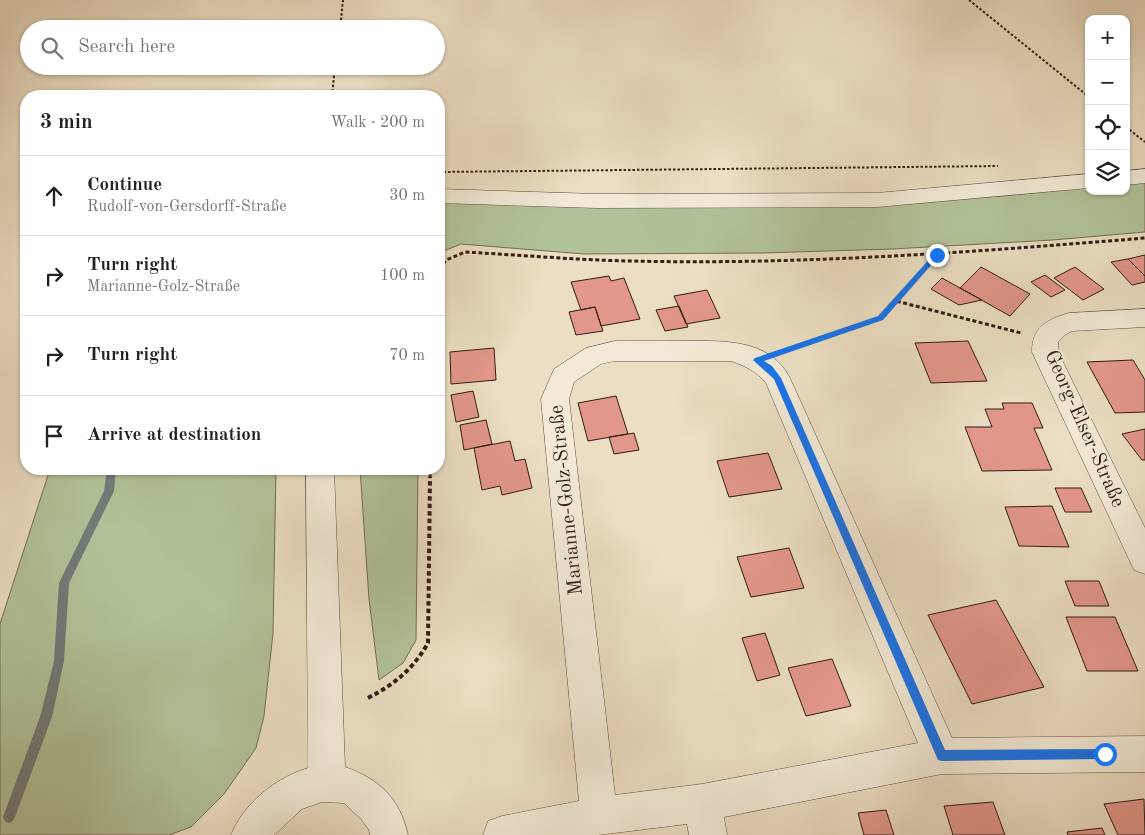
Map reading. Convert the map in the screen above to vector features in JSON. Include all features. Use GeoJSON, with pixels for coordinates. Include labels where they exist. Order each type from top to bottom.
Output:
{"type":"FeatureCollection","features":[{"type":"Feature","properties":{"kind":"street"},"geometry":{"type":"LineString","coordinates":[[1130,178],[1145,176]]}},
{"type":"Feature","properties":{"kind":"street"},"geometry":{"type":"LineString","coordinates":[[445,196],[597,201],[878,200],[1085,181]]}},
{"type":"Feature","properties":{"kind":"street","name":"Georg-Elser-Straße"},"geometry":{"type":"LineString","coordinates":[[1145,318],[1069,322],[1056,328],[1045,339],[1045,352],[1145,560]]}},
{"type":"Feature","properties":{"kind":"street","name":"Marianne-Golz-Straße"},"geometry":{"type":"LineString","coordinates":[[599,816],[556,399],[563,376],[579,364],[596,355],[615,352],[732,352],[757,360],[769,368],[777,378],[942,756]]}},
{"type":"Feature","properties":{"kind":"street"},"geometry":{"type":"LineString","coordinates":[[320,475],[327,783]]}},
{"type":"Feature","properties":{"kind":"street"},"geometry":{"type":"LineString","coordinates":[[502,835],[599,816],[705,819],[942,756],[1145,754]]}},
{"type":"Feature","properties":{"kind":"street"},"geometry":{"type":"LineString","coordinates":[[250,835],[266,813],[285,797],[305,787],[327,783],[348,786],[365,795],[380,811],[389,835]]}},
{"type":"Feature","properties":{"kind":"path"},"geometry":{"type":"LineString","coordinates":[[341,20],[343,0]]}},
{"type":"Feature","properties":{"kind":"path"},"geometry":{"type":"LineString","coordinates":[[970,0],[1085,93]]}},
{"type":"Feature","properties":{"kind":"path"},"geometry":{"type":"LineString","coordinates":[[333,90],[334,75]]}},
{"type":"Feature","properties":{"kind":"path"},"geometry":{"type":"LineString","coordinates":[[1130,130],[1145,142]]}},
{"type":"Feature","properties":{"kind":"path"},"geometry":{"type":"LineString","coordinates":[[445,172],[1005,166]]}},
{"type":"Feature","properties":{"kind":"path"},"geometry":{"type":"LineString","coordinates":[[445,261],[465,252],[631,261],[741,261],[937,255],[1145,238]]}},
{"type":"Feature","properties":{"kind":"path"},"geometry":{"type":"LineString","coordinates":[[757,360],[880,318],[937,255]]}},
{"type":"Feature","properties":{"kind":"path"},"geometry":{"type":"LineString","coordinates":[[896,301],[1045,339]]}},
{"type":"Feature","properties":{"kind":"path"},"geometry":{"type":"LineString","coordinates":[[368,698],[392,686],[416,666],[428,643],[430,475]]}},
{"type":"Feature","properties":{"kind":"green space"},"geometry":{"type":"Polygon","coordinates":[[[1145,181],[1145,232],[1053,240],[892,249],[762,253],[584,254],[461,244],[445,251],[445,199],[574,205],[831,206],[1002,196],[1085,187],[1085,195],[1130,195],[1130,183],[1145,181]]]}},
{"type":"Feature","properties":{"kind":"green space"},"geometry":{"type":"Polygon","coordinates":[[[48,475],[276,475],[273,633],[264,716],[256,748],[224,794],[191,827],[169,835],[0,835],[0,624],[48,475]]]}},
{"type":"Feature","properties":{"kind":"green space"},"geometry":{"type":"Polygon","coordinates":[[[360,475],[418,475],[416,640],[403,663],[379,680],[369,599],[360,475]]]}},
{"type":"Feature","properties":{"kind":"building"},"geometry":{"type":"Polygon","coordinates":[[[1145,255],[1145,276],[1128,259],[1145,255]]]}},
{"type":"Feature","properties":{"kind":"building"},"geometry":{"type":"Polygon","coordinates":[[[1128,259],[1145,276],[1145,282],[1132,285],[1111,262],[1128,259]]]}},
{"type":"Feature","properties":{"kind":"building"},"geometry":{"type":"Polygon","coordinates":[[[981,267],[1030,294],[1010,316],[960,288],[981,267]]]}},
{"type":"Feature","properties":{"kind":"building"},"geometry":{"type":"Polygon","coordinates":[[[1075,267],[1104,289],[1083,300],[1054,278],[1075,267]]]}},
{"type":"Feature","properties":{"kind":"building"},"geometry":{"type":"Polygon","coordinates":[[[1045,275],[1065,290],[1051,297],[1031,282],[1045,275]]]}},
{"type":"Feature","properties":{"kind":"building"},"geometry":{"type":"Polygon","coordinates":[[[609,276],[611,281],[624,278],[640,319],[601,326],[595,307],[581,310],[571,282],[609,276]]]}},
{"type":"Feature","properties":{"kind":"building"},"geometry":{"type":"Polygon","coordinates":[[[942,278],[982,300],[959,305],[931,289],[942,278]]]}},
{"type":"Feature","properties":{"kind":"building"},"geometry":{"type":"Polygon","coordinates":[[[707,290],[720,318],[686,324],[674,296],[707,290]]]}},
{"type":"Feature","properties":{"kind":"building"},"geometry":{"type":"Polygon","coordinates":[[[679,306],[688,327],[665,331],[656,310],[679,306]]]}},
{"type":"Feature","properties":{"kind":"building"},"geometry":{"type":"Polygon","coordinates":[[[595,307],[603,331],[576,335],[569,312],[595,307]]]}},
{"type":"Feature","properties":{"kind":"building"},"geometry":{"type":"Polygon","coordinates":[[[968,341],[987,381],[931,383],[915,343],[968,341]]]}},
{"type":"Feature","properties":{"kind":"building"},"geometry":{"type":"Polygon","coordinates":[[[494,348],[496,380],[451,384],[450,352],[494,348]]]}},
{"type":"Feature","properties":{"kind":"building"},"geometry":{"type":"Polygon","coordinates":[[[1133,360],[1145,380],[1145,412],[1115,413],[1087,362],[1133,360]]]}},
{"type":"Feature","properties":{"kind":"building"},"geometry":{"type":"Polygon","coordinates":[[[473,391],[479,417],[456,422],[451,395],[473,391]]]}},
{"type":"Feature","properties":{"kind":"building"},"geometry":{"type":"Polygon","coordinates":[[[616,396],[628,434],[588,441],[578,403],[616,396]]]}},
{"type":"Feature","properties":{"kind":"building"},"geometry":{"type":"Polygon","coordinates":[[[1002,403],[1032,403],[1043,428],[1034,428],[1052,470],[982,471],[965,427],[992,427],[985,409],[1004,409],[1002,403]]]}},
{"type":"Feature","properties":{"kind":"building"},"geometry":{"type":"Polygon","coordinates":[[[486,420],[492,444],[464,450],[460,425],[486,420]]]}},
{"type":"Feature","properties":{"kind":"building"},"geometry":{"type":"Polygon","coordinates":[[[1145,429],[1145,460],[1142,460],[1122,434],[1145,429]]]}},
{"type":"Feature","properties":{"kind":"building"},"geometry":{"type":"Polygon","coordinates":[[[634,433],[639,450],[614,454],[609,437],[634,433]]]}},
{"type":"Feature","properties":{"kind":"building"},"geometry":{"type":"Polygon","coordinates":[[[510,441],[515,461],[525,459],[532,488],[502,495],[500,486],[482,490],[474,448],[510,441]]]}},
{"type":"Feature","properties":{"kind":"building"},"geometry":{"type":"Polygon","coordinates":[[[768,453],[782,489],[729,497],[717,461],[768,453]]]}},
{"type":"Feature","properties":{"kind":"building"},"geometry":{"type":"Polygon","coordinates":[[[1055,488],[1081,488],[1092,512],[1065,512],[1055,488]]]}},
{"type":"Feature","properties":{"kind":"building"},"geometry":{"type":"Polygon","coordinates":[[[1052,506],[1069,547],[1019,546],[1005,507],[1052,506]]]}},
{"type":"Feature","properties":{"kind":"building"},"geometry":{"type":"Polygon","coordinates":[[[789,548],[804,588],[751,597],[737,557],[789,548]]]}},
{"type":"Feature","properties":{"kind":"building"},"geometry":{"type":"Polygon","coordinates":[[[1065,581],[1099,581],[1109,606],[1075,606],[1065,581]]]}},
{"type":"Feature","properties":{"kind":"building"},"geometry":{"type":"Polygon","coordinates":[[[996,600],[1044,687],[972,704],[928,615],[996,600]]]}},
{"type":"Feature","properties":{"kind":"building"},"geometry":{"type":"Polygon","coordinates":[[[1066,617],[1115,617],[1138,671],[1087,671],[1066,617]]]}},
{"type":"Feature","properties":{"kind":"building"},"geometry":{"type":"Polygon","coordinates":[[[765,633],[780,675],[757,681],[742,638],[765,633]]]}},
{"type":"Feature","properties":{"kind":"building"},"geometry":{"type":"Polygon","coordinates":[[[832,659],[851,706],[806,716],[788,668],[832,659]]]}},
{"type":"Feature","properties":{"kind":"building"},"geometry":{"type":"Polygon","coordinates":[[[1144,799],[1145,835],[1118,835],[1104,804],[1144,799]]]}},
{"type":"Feature","properties":{"kind":"building"},"geometry":{"type":"Polygon","coordinates":[[[993,802],[1005,835],[953,835],[944,806],[993,802]]]}},
{"type":"Feature","properties":{"kind":"building"},"geometry":{"type":"Polygon","coordinates":[[[886,810],[894,835],[864,835],[858,813],[886,810]]]}},
{"type":"Feature","properties":{"kind":"building"},"geometry":{"type":"Polygon","coordinates":[[[1102,828],[1105,835],[1068,835],[1067,832],[1102,828]]]}},
{"type":"Feature","properties":{"kind":"waterway"},"geometry":{"type":"LineString","coordinates":[[9,817],[46,717],[59,661],[64,583],[109,491],[110,475]]}},
{"type":"Feature","properties":{"kind":"route"},"geometry":{"type":"LineString","coordinates":[[937,255],[880,318],[757,360],[769,368],[777,378],[942,756],[1105,754]]}}]}
